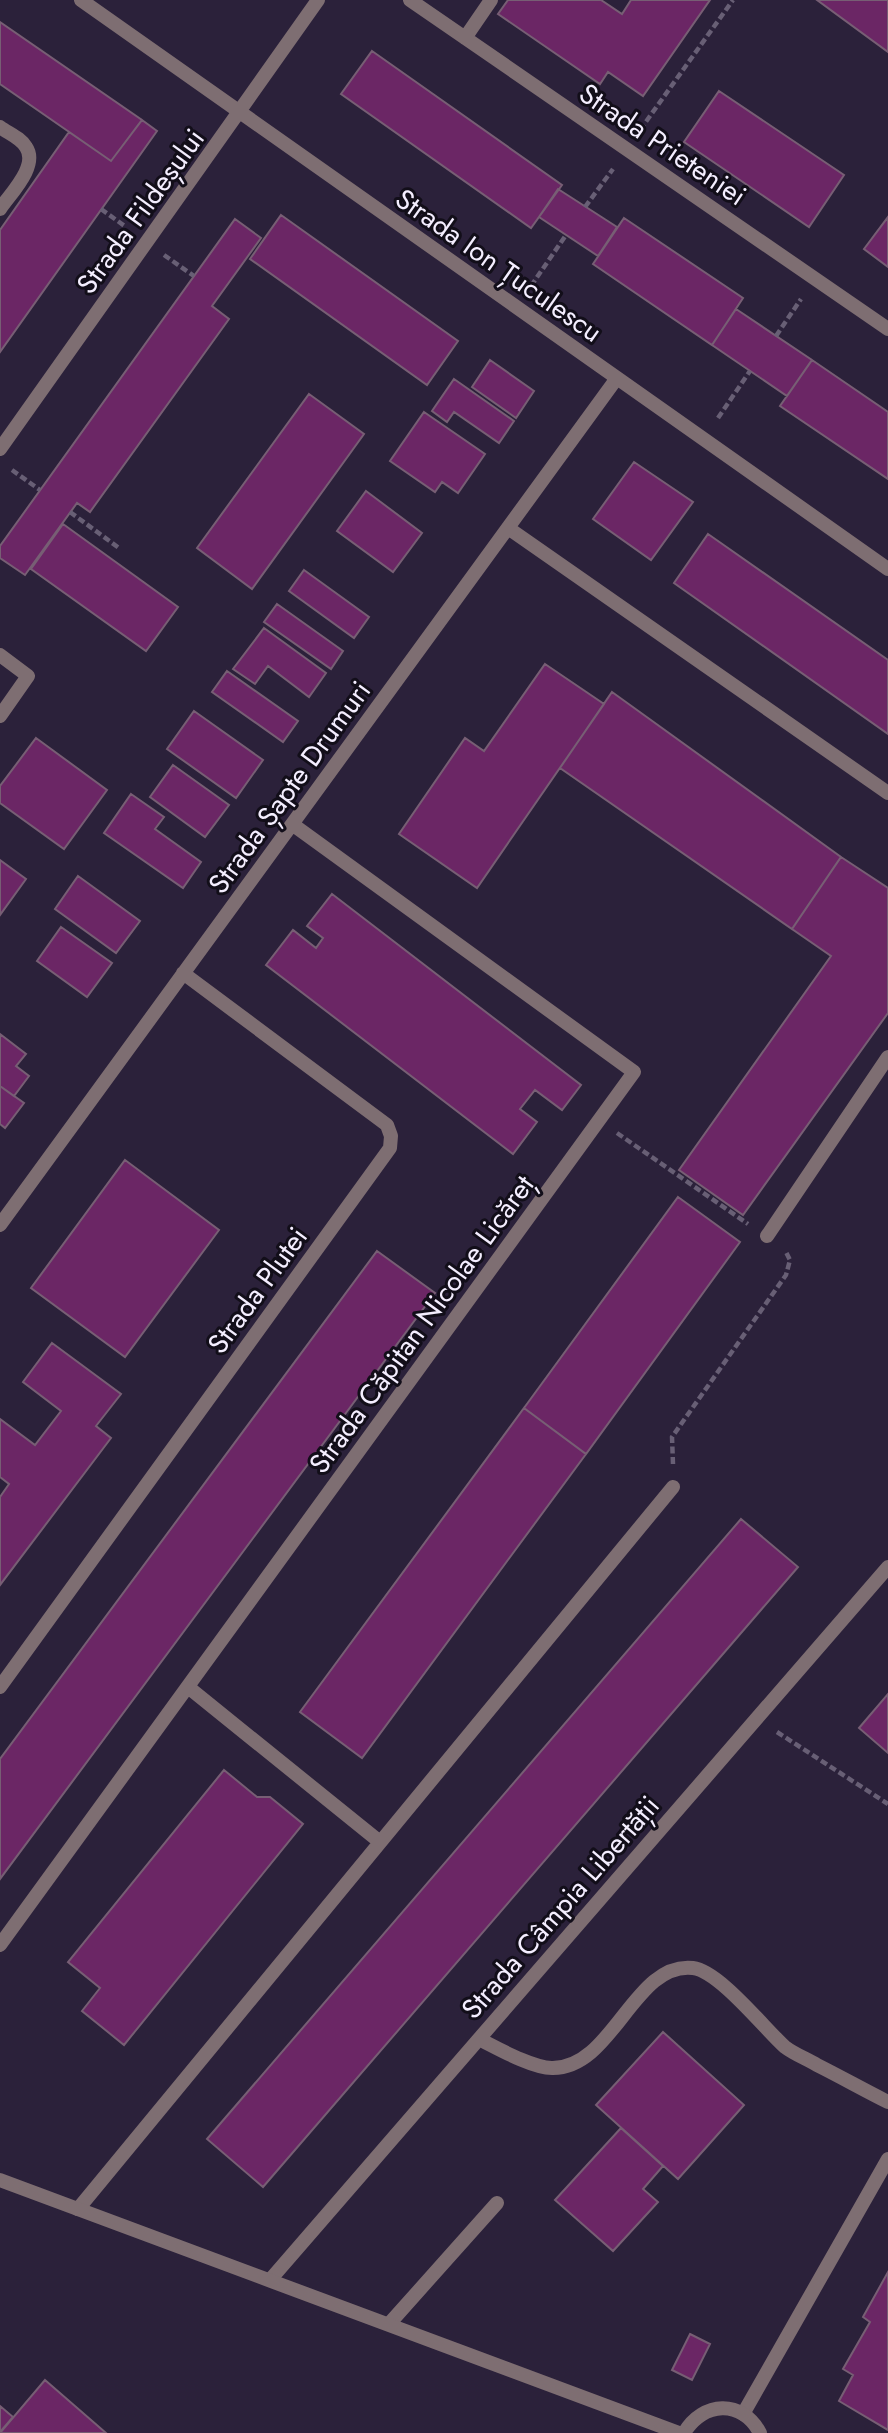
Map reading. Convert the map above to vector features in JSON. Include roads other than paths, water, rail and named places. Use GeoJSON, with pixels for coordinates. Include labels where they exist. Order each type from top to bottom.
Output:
{"type":"FeatureCollection","features":[{"type":"Feature","properties":{"kind":"street","name":"Strada Ion Țuculescu"},"geometry":{"type":"LineString","coordinates":[[82,0],[888,569]]}},
{"type":"Feature","properties":{"kind":"street","name":"Strada Fildeșului"},"geometry":{"type":"LineString","coordinates":[[0,449],[318,0]]}},
{"type":"Feature","properties":{"kind":"street","name":"Strada Prieteniei"},"geometry":{"type":"LineString","coordinates":[[410,0],[888,329]]}},
{"type":"Feature","properties":{"kind":"street"},"geometry":{"type":"LineString","coordinates":[[464,38],[491,0]]}},
{"type":"Feature","properties":{"kind":"street"},"geometry":{"type":"LineString","coordinates":[[0,127],[27,148],[30,158],[29,167],[0,209]]}},
{"type":"Feature","properties":{"kind":"street","name":"Strada Șapte Drumuri"},"geometry":{"type":"LineString","coordinates":[[0,1225],[617,378]]}},
{"type":"Feature","properties":{"kind":"street"},"geometry":{"type":"LineString","coordinates":[[508,528],[888,793]]}},
{"type":"Feature","properties":{"kind":"street"},"geometry":{"type":"LineString","coordinates":[[0,655],[28,676],[0,716]]}},
{"type":"Feature","properties":{"kind":"street","name":"Strada Căpitan Nicolae Licăreț"},"geometry":{"type":"LineString","coordinates":[[0,1945],[634,1072],[292,824]]}},
{"type":"Feature","properties":{"kind":"street","name":"Strada Plutei"},"geometry":{"type":"LineString","coordinates":[[0,1687],[390,1148],[391,1136],[387,1125],[183,972]]}},
{"type":"Feature","properties":{"kind":"street"},"geometry":{"type":"LineString","coordinates":[[767,1236],[888,1057]]}},
{"type":"Feature","properties":{"kind":"street"},"geometry":{"type":"LineString","coordinates":[[78,2209],[674,1487]]}},
{"type":"Feature","properties":{"kind":"street","name":"Strada Câmpia Libertății"},"geometry":{"type":"LineString","coordinates":[[270,2280],[888,1567]]}},
{"type":"Feature","properties":{"kind":"street"},"geometry":{"type":"LineString","coordinates":[[188,1687],[380,1842]]}},
{"type":"Feature","properties":{"kind":"street"},"geometry":{"type":"LineString","coordinates":[[479,2039],[519,2058],[551,2068],[571,2065],[598,2046],[656,1980],[672,1969],[695,1968],[716,1979],[787,2049],[888,2102]]}},
{"type":"Feature","properties":{"kind":"street"},"geometry":{"type":"LineString","coordinates":[[743,2414],[888,2159]]}},
{"type":"Feature","properties":{"kind":"street"},"geometry":{"type":"LineString","coordinates":[[0,2180],[679,2433]]}},
{"type":"Feature","properties":{"kind":"street"},"geometry":{"type":"LineString","coordinates":[[389,2324],[497,2203]]}},
{"type":"Feature","properties":{"kind":"street"},"geometry":{"type":"LineString","coordinates":[[684,2433],[691,2422],[702,2413],[715,2409],[730,2409],[743,2414],[760,2433]]}}]}
